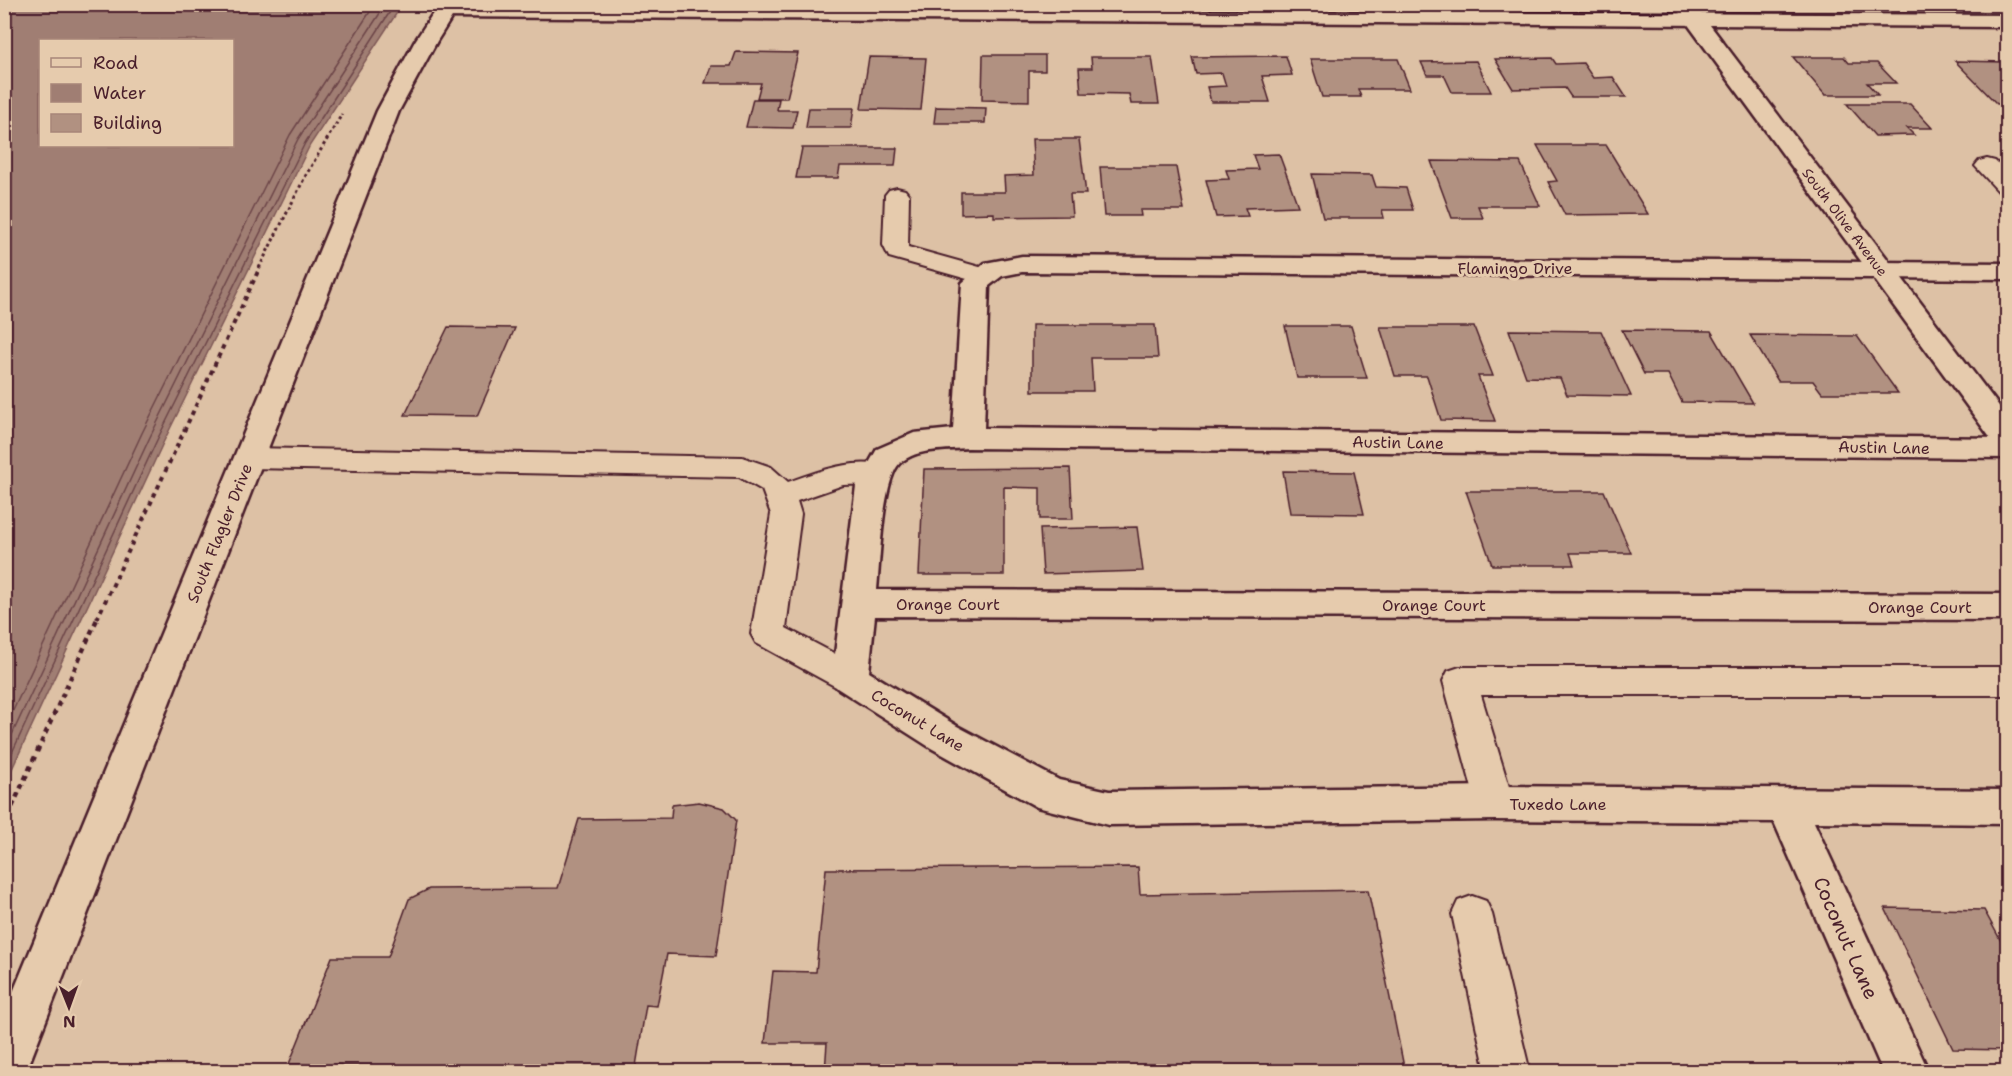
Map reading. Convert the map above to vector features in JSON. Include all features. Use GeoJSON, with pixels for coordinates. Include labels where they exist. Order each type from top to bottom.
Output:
{"type":"FeatureCollection","features":[{"type":"Feature","properties":{"kind":"street"},"geometry":{"type":"LineString","coordinates":[[447,9],[1688,12],[2007,21]]}},
{"type":"Feature","properties":{"kind":"street","name":"South Flagler Drive"},"geometry":{"type":"LineString","coordinates":[[4,1070],[388,111],[447,9]]}},
{"type":"Feature","properties":{"kind":"street","name":"South Olive Avenue"},"geometry":{"type":"LineString","coordinates":[[1688,12],[2007,440]]}},
{"type":"Feature","properties":{"kind":"street","name":"Flamingo Drive"},"geometry":{"type":"LineString","coordinates":[[985,276],[994,269],[1022,264],[2007,271]]}},
{"type":"Feature","properties":{"kind":"street"},"geometry":{"type":"LineString","coordinates":[[968,438],[976,283],[985,276]]}},
{"type":"Feature","properties":{"kind":"street","name":"Austin Lane"},"geometry":{"type":"LineString","coordinates":[[860,603],[872,486],[888,456],[914,443],[968,438],[2007,448]]}},
{"type":"Feature","properties":{"kind":"street"},"geometry":{"type":"LineString","coordinates":[[849,678],[860,603]]}},
{"type":"Feature","properties":{"kind":"street","name":"Orange Court"},"geometry":{"type":"LineString","coordinates":[[860,603],[2007,607]]}},
{"type":"Feature","properties":{"kind":"street","name":"Coconut Lane"},"geometry":{"type":"LineString","coordinates":[[849,678],[944,737],[1051,795],[1109,808]]}},
{"type":"Feature","properties":{"kind":"street","name":"Tuxedo Lane"},"geometry":{"type":"LineString","coordinates":[[1109,808],[1495,803],[2007,807]]}},
{"type":"Feature","properties":{"kind":"street","name":"Coconut Lane"},"geometry":{"type":"LineString","coordinates":[[1786,805],[1906,1071]]}},
{"type":"Feature","properties":{"kind":"lane"},"geometry":{"type":"LineString","coordinates":[[1987,166],[2007,188]]}},
{"type":"Feature","properties":{"kind":"lane"},"geometry":{"type":"LineString","coordinates":[[897,195],[896,244],[898,252],[985,276]]}},
{"type":"Feature","properties":{"kind":"lane"},"geometry":{"type":"LineString","coordinates":[[249,458],[720,465],[742,467],[768,476],[781,495],[786,514],[768,634],[849,678]]}},
{"type":"Feature","properties":{"kind":"lane"},"geometry":{"type":"LineString","coordinates":[[781,495],[841,475],[878,474]]}},
{"type":"Feature","properties":{"kind":"lane"},"geometry":{"type":"LineString","coordinates":[[1495,803],[1460,681],[2007,681]]}},
{"type":"Feature","properties":{"kind":"lane"},"geometry":{"type":"LineString","coordinates":[[1472,914],[1508,1071]]}},
{"type":"Feature","properties":{"kind":"path"},"geometry":{"type":"LineString","coordinates":[[4,825],[181,434],[254,280],[324,142],[343,114]]}},
{"type":"Feature","properties":{"kind":"water"},"geometry":{"type":"Polygon","coordinates":[[[5,4],[402,5],[310,145],[163,443],[5,784],[5,4]]]}},
{"type":"Feature","properties":{"kind":"building"},"geometry":{"type":"Polygon","coordinates":[[[736,52],[798,53],[787,98],[757,98],[761,83],[705,83],[711,66],[731,66],[736,52]]]}},
{"type":"Feature","properties":{"kind":"building"},"geometry":{"type":"Polygon","coordinates":[[[983,55],[1045,55],[1045,71],[1029,71],[1029,101],[982,100],[983,55]]]}},
{"type":"Feature","properties":{"kind":"building"},"geometry":{"type":"Polygon","coordinates":[[[1286,56],[1292,75],[1262,76],[1270,102],[1211,102],[1207,87],[1226,86],[1222,73],[1196,74],[1192,57],[1286,56]]]}},
{"type":"Feature","properties":{"kind":"building"},"geometry":{"type":"Polygon","coordinates":[[[869,57],[926,58],[921,110],[861,109],[869,57]]]}},
{"type":"Feature","properties":{"kind":"building"},"geometry":{"type":"Polygon","coordinates":[[[1091,57],[1152,57],[1159,104],[1131,104],[1129,94],[1081,93],[1079,68],[1092,68],[1091,57]]]}},
{"type":"Feature","properties":{"kind":"building"},"geometry":{"type":"Polygon","coordinates":[[[1793,57],[1844,57],[1849,63],[1877,63],[1896,83],[1867,83],[1878,95],[1825,95],[1793,57]]]}},
{"type":"Feature","properties":{"kind":"building"},"geometry":{"type":"Polygon","coordinates":[[[1552,58],[1556,64],[1583,63],[1593,78],[1613,77],[1626,97],[1571,97],[1565,88],[1513,89],[1495,59],[1552,58]]]}},
{"type":"Feature","properties":{"kind":"building"},"geometry":{"type":"Polygon","coordinates":[[[1310,59],[1398,59],[1410,89],[1358,89],[1361,97],[1322,97],[1310,59]]]}},
{"type":"Feature","properties":{"kind":"building"},"geometry":{"type":"Polygon","coordinates":[[[1476,61],[1491,92],[1452,92],[1444,75],[1427,75],[1421,62],[1476,61]]]}},
{"type":"Feature","properties":{"kind":"building"},"geometry":{"type":"Polygon","coordinates":[[[1955,61],[2008,62],[2008,104],[1997,104],[1955,61]]]}},
{"type":"Feature","properties":{"kind":"building"},"geometry":{"type":"Polygon","coordinates":[[[753,99],[779,99],[777,110],[797,110],[793,128],[746,127],[753,99]]]}},
{"type":"Feature","properties":{"kind":"building"},"geometry":{"type":"Polygon","coordinates":[[[1847,104],[1910,104],[1932,128],[1907,128],[1914,135],[1875,136],[1847,104]]]}},
{"type":"Feature","properties":{"kind":"building"},"geometry":{"type":"Polygon","coordinates":[[[936,107],[986,108],[985,123],[934,123],[936,107]]]}},
{"type":"Feature","properties":{"kind":"building"},"geometry":{"type":"Polygon","coordinates":[[[809,108],[854,108],[851,128],[806,128],[809,108]]]}},
{"type":"Feature","properties":{"kind":"building"},"geometry":{"type":"Polygon","coordinates":[[[1032,139],[1079,139],[1086,194],[1070,194],[1072,216],[994,217],[994,213],[961,214],[961,192],[1005,192],[1004,176],[1034,175],[1032,139]]]}},
{"type":"Feature","properties":{"kind":"building"},"geometry":{"type":"Polygon","coordinates":[[[1537,145],[1606,145],[1648,214],[1565,215],[1548,182],[1557,181],[1537,145]]]}},
{"type":"Feature","properties":{"kind":"building"},"geometry":{"type":"Polygon","coordinates":[[[802,148],[897,148],[895,166],[840,166],[838,178],[796,178],[802,148]]]}},
{"type":"Feature","properties":{"kind":"building"},"geometry":{"type":"Polygon","coordinates":[[[1279,154],[1298,206],[1245,208],[1248,216],[1216,217],[1206,180],[1229,179],[1226,170],[1258,169],[1253,155],[1279,154]]]}},
{"type":"Feature","properties":{"kind":"building"},"geometry":{"type":"Polygon","coordinates":[[[1431,161],[1520,162],[1540,206],[1478,206],[1483,218],[1452,218],[1431,161]]]}},
{"type":"Feature","properties":{"kind":"building"},"geometry":{"type":"Polygon","coordinates":[[[1100,167],[1176,167],[1184,210],[1140,210],[1141,216],[1104,216],[1100,167]]]}},
{"type":"Feature","properties":{"kind":"building"},"geometry":{"type":"Polygon","coordinates":[[[1312,174],[1372,175],[1376,187],[1406,188],[1413,210],[1382,210],[1384,218],[1323,218],[1312,174]]]}},
{"type":"Feature","properties":{"kind":"building"},"geometry":{"type":"Polygon","coordinates":[[[1032,325],[1155,325],[1158,358],[1091,358],[1093,391],[1032,391],[1032,325]]]}},
{"type":"Feature","properties":{"kind":"building"},"geometry":{"type":"Polygon","coordinates":[[[1285,326],[1351,326],[1367,378],[1297,378],[1285,326]]]}},
{"type":"Feature","properties":{"kind":"building"},"geometry":{"type":"Polygon","coordinates":[[[448,327],[515,328],[477,416],[405,415],[448,327]]]}},
{"type":"Feature","properties":{"kind":"building"},"geometry":{"type":"Polygon","coordinates":[[[1380,327],[1474,327],[1493,376],[1478,376],[1495,421],[1441,420],[1427,376],[1395,376],[1380,327]]]}},
{"type":"Feature","properties":{"kind":"building"},"geometry":{"type":"Polygon","coordinates":[[[1509,330],[1601,331],[1631,396],[1567,395],[1560,378],[1526,377],[1509,330]]]}},
{"type":"Feature","properties":{"kind":"building"},"geometry":{"type":"Polygon","coordinates":[[[1622,330],[1711,331],[1753,403],[1682,402],[1668,374],[1644,374],[1622,330]]]}},
{"type":"Feature","properties":{"kind":"building"},"geometry":{"type":"Polygon","coordinates":[[[1750,335],[1857,336],[1898,393],[1822,393],[1813,381],[1778,381],[1750,335]]]}},
{"type":"Feature","properties":{"kind":"building"},"geometry":{"type":"Polygon","coordinates":[[[1070,468],[1073,519],[1040,519],[1040,488],[1004,487],[1004,575],[919,575],[924,469],[1070,468]]]}},
{"type":"Feature","properties":{"kind":"building"},"geometry":{"type":"Polygon","coordinates":[[[1283,471],[1354,472],[1364,514],[1290,513],[1283,471]]]}},
{"type":"Feature","properties":{"kind":"building"},"geometry":{"type":"Polygon","coordinates":[[[1466,491],[1604,491],[1631,553],[1570,553],[1574,565],[1492,565],[1466,491]]]}},
{"type":"Feature","properties":{"kind":"building"},"geometry":{"type":"Polygon","coordinates":[[[1137,527],[1143,571],[1043,574],[1040,529],[1137,527]]]}},
{"type":"Feature","properties":{"kind":"building"},"geometry":{"type":"Polygon","coordinates":[[[699,802],[724,808],[736,820],[716,956],[667,954],[657,1006],[646,1005],[635,1072],[289,1064],[332,957],[388,957],[409,899],[429,889],[558,888],[579,819],[671,818],[672,805],[699,802]]]}},
{"type":"Feature","properties":{"kind":"building"},"geometry":{"type":"Polygon","coordinates":[[[1138,867],[1140,894],[1368,890],[1405,1072],[825,1072],[827,1043],[765,1043],[773,971],[816,972],[826,869],[1138,867]]]}},
{"type":"Feature","properties":{"kind":"building"},"geometry":{"type":"Polygon","coordinates":[[[1885,908],[1984,910],[2008,954],[2008,1050],[1953,1049],[1885,908]]]}}]}
